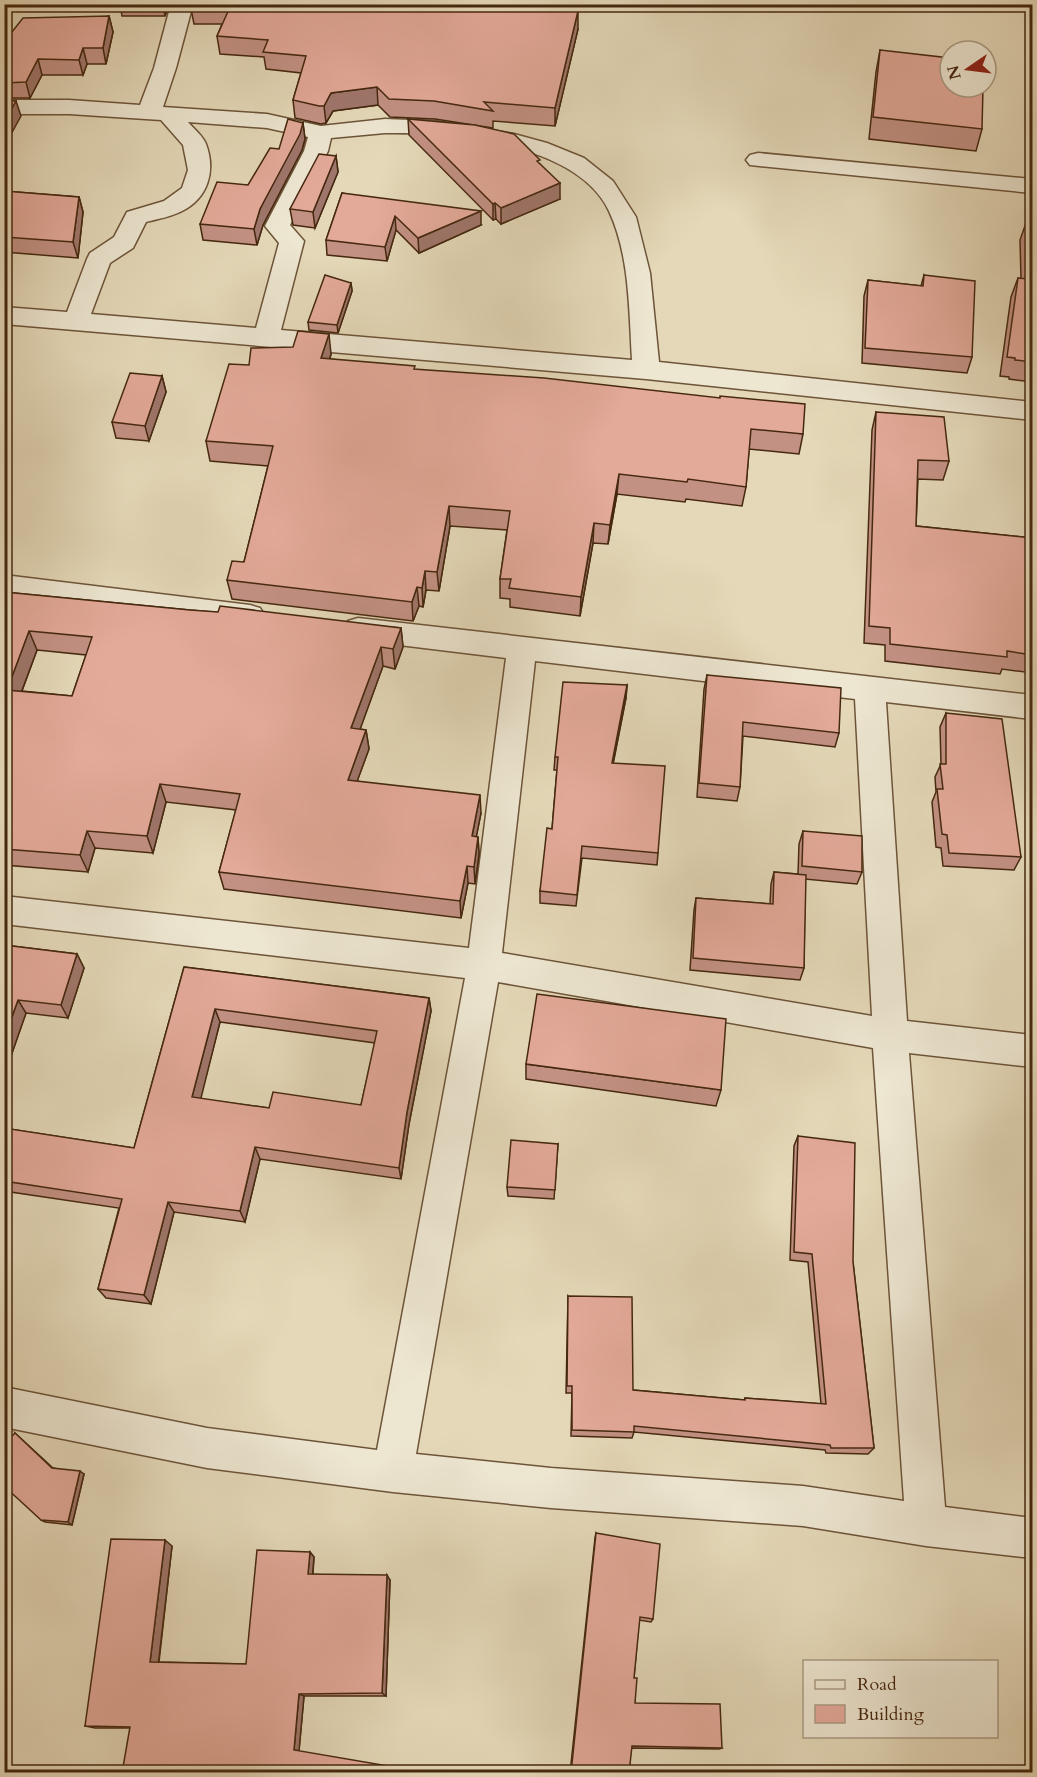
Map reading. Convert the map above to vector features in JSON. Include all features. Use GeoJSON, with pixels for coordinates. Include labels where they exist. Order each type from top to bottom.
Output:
{"type":"FeatureCollection","features":[{"type":"Feature","properties":{"kind":"street"},"geometry":{"type":"LineString","coordinates":[[159,113],[165,68],[182,4]]}},
{"type":"Feature","properties":{"kind":"street"},"geometry":{"type":"LineString","coordinates":[[4,106],[69,107],[267,121],[321,133],[364,126],[435,128],[543,149],[574,162],[602,182],[623,215],[633,248],[646,370]]}},
{"type":"Feature","properties":{"kind":"street"},"geometry":{"type":"LineString","coordinates":[[76,321],[99,259],[124,242],[136,217],[173,206],[193,192],[200,170],[194,143],[159,113]]}},
{"type":"Feature","properties":{"kind":"street"},"geometry":{"type":"LineString","coordinates":[[266,339],[292,241],[277,226],[316,152],[321,133]]}},
{"type":"Feature","properties":{"kind":"street"},"geometry":{"type":"LineString","coordinates":[[758,160],[1032,186]]}},
{"type":"Feature","properties":{"kind":"street"},"geometry":{"type":"LineString","coordinates":[[4,315],[646,370],[1032,411]]}},
{"type":"Feature","properties":{"kind":"street"},"geometry":{"type":"LineString","coordinates":[[4,586],[273,619]]}},
{"type":"Feature","properties":{"kind":"street"},"geometry":{"type":"LineString","coordinates":[[332,626],[1032,707]]}},
{"type":"Feature","properties":{"kind":"street"},"geometry":{"type":"LineString","coordinates":[[393,1473],[484,964],[522,648]]}},
{"type":"Feature","properties":{"kind":"street"},"geometry":{"type":"LineString","coordinates":[[870,687],[890,1035],[926,1525]]}},
{"type":"Feature","properties":{"kind":"street"},"geometry":{"type":"LineString","coordinates":[[4,910],[484,964],[890,1035],[1032,1051]]}},
{"type":"Feature","properties":{"kind":"street"},"geometry":{"type":"LineString","coordinates":[[4,1407],[207,1448],[393,1473],[551,1488],[803,1506],[1032,1538]]}},
{"type":"Feature","properties":{"kind":"building"},"geometry":{"type":"Polygon","coordinates":[[[191,4],[508,4],[578,11],[555,108],[484,102],[493,111],[434,101],[389,99],[377,87],[331,93],[324,106],[293,100],[306,56],[263,52],[268,40],[217,36],[230,7],[190,6],[191,4]]]}},
{"type":"Feature","properties":{"kind":"building"},"geometry":{"type":"Polygon","coordinates":[[[109,16],[103,48],[83,48],[79,60],[38,59],[26,82],[4,83],[4,42],[23,18],[109,16]]]}},
{"type":"Feature","properties":{"kind":"building"},"geometry":{"type":"Polygon","coordinates":[[[880,50],[938,57],[938,99],[983,99],[982,129],[873,117],[880,50]]]}},
{"type":"Feature","properties":{"kind":"building"},"geometry":{"type":"Polygon","coordinates":[[[4,100],[16,101],[4,122],[4,100]]]}},
{"type":"Feature","properties":{"kind":"building"},"geometry":{"type":"Polygon","coordinates":[[[288,119],[303,123],[300,134],[260,209],[254,229],[200,224],[217,182],[248,185],[270,148],[279,149],[288,119]]]}},
{"type":"Feature","properties":{"kind":"building"},"geometry":{"type":"Polygon","coordinates":[[[408,119],[475,125],[514,134],[560,183],[501,208],[493,204],[408,119]]]}},
{"type":"Feature","properties":{"kind":"building"},"geometry":{"type":"Polygon","coordinates":[[[319,154],[336,156],[313,212],[290,209],[319,154]]]}},
{"type":"Feature","properties":{"kind":"building"},"geometry":{"type":"Polygon","coordinates":[[[4,191],[79,197],[73,242],[4,237],[4,191]]]}},
{"type":"Feature","properties":{"kind":"building"},"geometry":{"type":"Polygon","coordinates":[[[342,193],[481,211],[418,238],[395,216],[385,247],[326,240],[342,193]]]}},
{"type":"Feature","properties":{"kind":"building"},"geometry":{"type":"Polygon","coordinates":[[[1027,220],[1032,221],[1032,362],[1007,357],[1018,278],[1027,279],[1027,220]]]}},
{"type":"Feature","properties":{"kind":"building"},"geometry":{"type":"Polygon","coordinates":[[[325,275],[351,283],[337,325],[308,322],[325,275]]]}},
{"type":"Feature","properties":{"kind":"building"},"geometry":{"type":"Polygon","coordinates":[[[924,275],[975,281],[972,357],[865,348],[868,280],[923,286],[924,275]]]}},
{"type":"Feature","properties":{"kind":"building"},"geometry":{"type":"Polygon","coordinates":[[[298,331],[329,334],[321,358],[415,366],[414,369],[544,378],[720,398],[720,396],[805,404],[803,434],[751,429],[746,487],[688,479],[687,482],[619,474],[610,525],[594,523],[581,597],[509,588],[511,579],[500,579],[510,511],[449,506],[437,572],[425,571],[422,588],[417,587],[412,602],[227,580],[232,561],[244,562],[273,446],[206,441],[229,364],[249,365],[251,348],[293,347],[298,331]]]}},
{"type":"Feature","properties":{"kind":"building"},"geometry":{"type":"Polygon","coordinates":[[[130,373],[162,376],[145,426],[112,422],[130,373]]]}},
{"type":"Feature","properties":{"kind":"building"},"geometry":{"type":"Polygon","coordinates":[[[876,412],[944,417],[949,461],[918,460],[916,526],[1032,538],[1032,655],[1007,651],[1007,657],[890,644],[890,628],[869,626],[876,412]]]}},
{"type":"Feature","properties":{"kind":"building"},"geometry":{"type":"Polygon","coordinates":[[[4,592],[218,612],[220,606],[401,628],[393,649],[381,647],[351,728],[366,730],[348,780],[480,795],[472,836],[478,837],[474,867],[467,866],[460,901],[219,872],[240,794],[160,784],[147,836],[87,831],[80,855],[4,849],[4,592]],[[29,631],[7,690],[72,696],[92,637],[29,631]]]}},
{"type":"Feature","properties":{"kind":"building"},"geometry":{"type":"Polygon","coordinates":[[[707,675],[841,688],[839,733],[743,722],[740,787],[699,783],[707,675]]]}},
{"type":"Feature","properties":{"kind":"building"},"geometry":{"type":"Polygon","coordinates":[[[563,682],[627,685],[612,763],[665,766],[658,853],[582,846],[577,895],[540,891],[547,828],[552,829],[558,757],[555,757],[563,682]]]}},
{"type":"Feature","properties":{"kind":"building"},"geometry":{"type":"Polygon","coordinates":[[[946,713],[1002,719],[1021,857],[949,853],[947,835],[942,834],[937,789],[943,789],[940,764],[946,764],[946,713]]]}},
{"type":"Feature","properties":{"kind":"building"},"geometry":{"type":"Polygon","coordinates":[[[803,831],[862,836],[862,872],[802,866],[803,831]]]}},
{"type":"Feature","properties":{"kind":"building"},"geometry":{"type":"Polygon","coordinates":[[[774,872],[806,875],[804,968],[693,958],[696,898],[773,904],[774,872]]]}},
{"type":"Feature","properties":{"kind":"building"},"geometry":{"type":"Polygon","coordinates":[[[4,945],[77,954],[61,1005],[18,1000],[4,1039],[4,945]]]}},
{"type":"Feature","properties":{"kind":"building"},"geometry":{"type":"Polygon","coordinates":[[[184,967],[429,998],[407,1112],[399,1168],[255,1147],[240,1211],[168,1202],[144,1295],[98,1289],[122,1199],[4,1181],[4,1128],[134,1148],[184,967]],[[215,1009],[192,1097],[269,1108],[273,1092],[361,1105],[377,1031],[215,1009]]]}},
{"type":"Feature","properties":{"kind":"building"},"geometry":{"type":"Polygon","coordinates":[[[537,994],[726,1019],[721,1090],[526,1064],[537,994]]]}},
{"type":"Feature","properties":{"kind":"building"},"geometry":{"type":"Polygon","coordinates":[[[798,1136],[855,1143],[853,1262],[874,1448],[831,1448],[830,1445],[634,1426],[634,1432],[572,1430],[572,1386],[567,1386],[568,1296],[632,1297],[633,1390],[745,1400],[745,1398],[826,1404],[812,1254],[794,1252],[798,1136]]]}},
{"type":"Feature","properties":{"kind":"building"},"geometry":{"type":"Polygon","coordinates":[[[511,1140],[558,1144],[555,1190],[507,1187],[511,1140]]]}},
{"type":"Feature","properties":{"kind":"building"},"geometry":{"type":"Polygon","coordinates":[[[15,1433],[52,1468],[80,1471],[68,1522],[41,1520],[4,1486],[4,1444],[15,1433]]]}},
{"type":"Feature","properties":{"kind":"building"},"geometry":{"type":"Polygon","coordinates":[[[596,1533],[660,1544],[653,1619],[640,1617],[634,1678],[637,1678],[635,1703],[720,1704],[722,1748],[632,1746],[629,1773],[571,1773],[596,1533]]]}},
{"type":"Feature","properties":{"kind":"building"},"geometry":{"type":"Polygon","coordinates":[[[111,1539],[165,1540],[150,1662],[246,1664],[257,1550],[310,1552],[308,1574],[387,1575],[382,1693],[299,1694],[294,1750],[429,1773],[122,1773],[130,1727],[85,1726],[111,1539]]]}}]}
